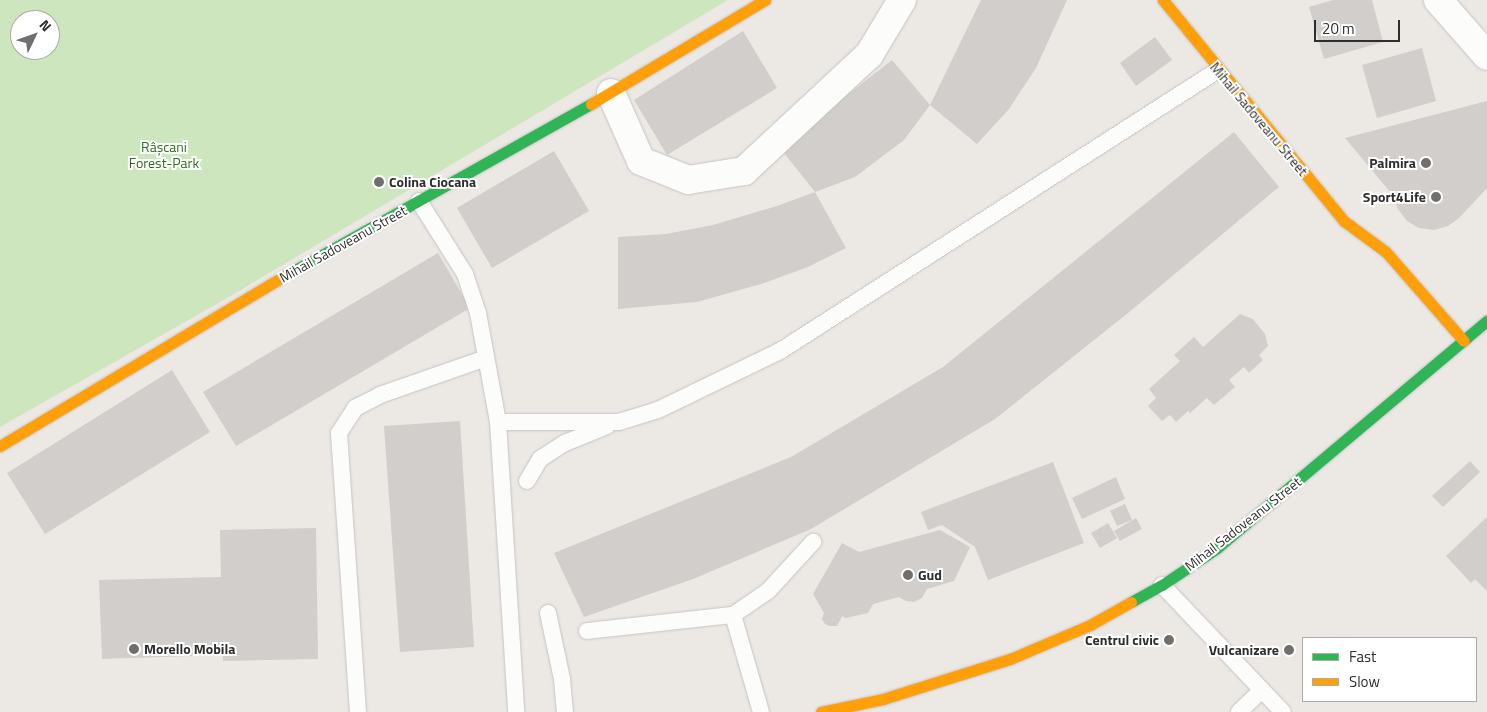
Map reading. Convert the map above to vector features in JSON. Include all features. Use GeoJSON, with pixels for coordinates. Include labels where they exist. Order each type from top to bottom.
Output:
{"type":"FeatureCollection","features":[{"type":"Feature","properties":{"kind":"street","name":"Mihail Sadoveanu Street"},"geometry":{"type":"LineString","coordinates":[[0,446],[208,320],[611,93],[765,0]]}},
{"type":"Feature","properties":{"kind":"street"},"geometry":{"type":"LineString","coordinates":[[611,93],[641,161],[688,180],[744,171],[869,55],[902,0]]}},
{"type":"Feature","properties":{"kind":"street","name":"Mihail Sadoveanu Street"},"geometry":{"type":"LineString","coordinates":[[1163,0],[1218,70],[1344,221],[1386,252],[1464,341]]}},
{"type":"Feature","properties":{"kind":"street"},"geometry":{"type":"LineString","coordinates":[[1438,0],[1487,56]]}},
{"type":"Feature","properties":{"kind":"street","name":"Mihail Sadoveanu Street"},"geometry":{"type":"LineString","coordinates":[[821,712],[883,699],[1010,659],[1090,625],[1162,586],[1217,548],[1464,341],[1486,325]]}},
{"type":"Feature","properties":{"kind":"lane"},"geometry":{"type":"LineString","coordinates":[[528,481],[540,459],[565,442],[658,410],[780,351],[1218,70]]}},
{"type":"Feature","properties":{"kind":"lane"},"geometry":{"type":"LineString","coordinates":[[419,201],[465,274],[478,313],[498,422],[516,712]]}},
{"type":"Feature","properties":{"kind":"lane"},"geometry":{"type":"LineString","coordinates":[[358,712],[339,433],[355,408],[380,395],[486,358]]}},
{"type":"Feature","properties":{"kind":"lane"},"geometry":{"type":"LineString","coordinates":[[498,422],[619,422]]}},
{"type":"Feature","properties":{"kind":"lane"},"geometry":{"type":"LineString","coordinates":[[587,630],[733,615],[768,591],[813,542]]}},
{"type":"Feature","properties":{"kind":"lane"},"geometry":{"type":"LineString","coordinates":[[1162,586],[1283,712]]}},
{"type":"Feature","properties":{"kind":"lane"},"geometry":{"type":"LineString","coordinates":[[548,613],[562,679],[565,712]]}},
{"type":"Feature","properties":{"kind":"lane"},"geometry":{"type":"LineString","coordinates":[[733,615],[761,712]]}},
{"type":"Feature","properties":{"kind":"lane"},"geometry":{"type":"LineString","coordinates":[[1239,712],[1262,690]]}},
{"type":"Feature","properties":{"kind":"green space","name":"Râșcani Forest-Park"},"geometry":{"type":"Polygon","coordinates":[[[0,0],[728,0],[229,297],[0,427],[0,0]]]}},
{"type":"Feature","properties":{"kind":"building"},"geometry":{"type":"Polygon","coordinates":[[[981,0],[1067,0],[1036,68],[1009,109],[977,144],[930,105],[981,0]]]}},
{"type":"Feature","properties":{"kind":"building"},"geometry":{"type":"Polygon","coordinates":[[[1333,0],[1372,0],[1383,42],[1324,59],[1309,7],[1333,0]]]}},
{"type":"Feature","properties":{"kind":"building"},"geometry":{"type":"Polygon","coordinates":[[[743,31],[777,88],[667,155],[634,100],[743,31]]]}},
{"type":"Feature","properties":{"kind":"building"},"geometry":{"type":"Polygon","coordinates":[[[1155,37],[1172,60],[1136,86],[1120,63],[1155,37]]]}},
{"type":"Feature","properties":{"kind":"building"},"geometry":{"type":"Polygon","coordinates":[[[1422,48],[1436,101],[1377,118],[1362,65],[1422,48]]]}},
{"type":"Feature","properties":{"kind":"building"},"geometry":{"type":"Polygon","coordinates":[[[892,60],[930,105],[904,140],[855,177],[815,192],[780,148],[843,85],[851,92],[892,60]]]}},
{"type":"Feature","properties":{"kind":"building","name":"Palmira"},"geometry":{"type":"Polygon","coordinates":[[[1487,101],[1487,188],[1459,218],[1448,226],[1434,230],[1419,228],[1407,221],[1398,209],[1391,193],[1345,138],[1487,101]]]}},
{"type":"Feature","properties":{"kind":"building"},"geometry":{"type":"Polygon","coordinates":[[[1234,132],[1279,187],[1128,313],[995,419],[811,529],[693,579],[584,617],[554,553],[791,457],[943,367],[1234,132]]]}},
{"type":"Feature","properties":{"kind":"building"},"geometry":{"type":"Polygon","coordinates":[[[554,151],[589,211],[492,268],[457,208],[554,151]]]}},
{"type":"Feature","properties":{"kind":"building"},"geometry":{"type":"Polygon","coordinates":[[[815,192],[846,248],[808,267],[761,284],[697,302],[618,309],[618,237],[666,234],[713,225],[777,206],[815,192]]]}},
{"type":"Feature","properties":{"kind":"building"},"geometry":{"type":"Polygon","coordinates":[[[438,253],[470,308],[236,446],[203,392],[438,253]]]}},
{"type":"Feature","properties":{"kind":"building"},"geometry":{"type":"Polygon","coordinates":[[[1240,314],[1253,319],[1265,334],[1268,346],[1259,355],[1263,360],[1249,373],[1244,367],[1229,380],[1235,387],[1214,405],[1207,398],[1176,422],[1170,415],[1162,421],[1148,406],[1156,398],[1149,389],[1180,361],[1174,355],[1194,337],[1203,347],[1240,314]]]}},
{"type":"Feature","properties":{"kind":"building"},"geometry":{"type":"Polygon","coordinates":[[[172,370],[210,432],[45,534],[7,473],[172,370]]]}},
{"type":"Feature","properties":{"kind":"building"},"geometry":{"type":"Polygon","coordinates":[[[460,421],[474,647],[400,652],[384,426],[460,421]]]}},
{"type":"Feature","properties":{"kind":"building"},"geometry":{"type":"Polygon","coordinates":[[[1470,461],[1480,472],[1443,507],[1432,496],[1470,461]]]}},
{"type":"Feature","properties":{"kind":"building"},"geometry":{"type":"Polygon","coordinates":[[[1053,462],[1084,543],[988,580],[975,547],[942,525],[928,530],[921,512],[1053,462]]]}},
{"type":"Feature","properties":{"kind":"building"},"geometry":{"type":"Polygon","coordinates":[[[1116,477],[1125,499],[1082,519],[1072,498],[1116,477]]]}},
{"type":"Feature","properties":{"kind":"building"},"geometry":{"type":"Polygon","coordinates":[[[1125,504],[1132,520],[1117,526],[1110,511],[1125,504]]]}},
{"type":"Feature","properties":{"kind":"building"},"geometry":{"type":"Polygon","coordinates":[[[1487,517],[1487,591],[1475,579],[1471,583],[1446,556],[1487,517]]]}},
{"type":"Feature","properties":{"kind":"building"},"geometry":{"type":"Polygon","coordinates":[[[1136,518],[1142,529],[1120,541],[1114,531],[1136,518]]]}},
{"type":"Feature","properties":{"kind":"building"},"geometry":{"type":"Polygon","coordinates":[[[1108,523],[1117,538],[1100,548],[1091,533],[1108,523]]]}},
{"type":"Feature","properties":{"kind":"building"},"geometry":{"type":"Polygon","coordinates":[[[316,528],[318,659],[223,661],[223,655],[102,659],[99,580],[221,577],[220,530],[316,528]]]}},
{"type":"Feature","properties":{"kind":"building"},"geometry":{"type":"Polygon","coordinates":[[[940,530],[970,547],[954,581],[927,589],[922,598],[914,602],[906,601],[899,597],[873,604],[868,613],[846,618],[842,616],[837,626],[825,624],[822,619],[824,613],[813,594],[842,543],[859,552],[940,530]]]}},
{"type":"Feature","properties":{"kind":"traffic: fast"},"geometry":{"type":"LineString","coordinates":[[286,275],[591,104]]}},
{"type":"Feature","properties":{"kind":"traffic: fast"},"geometry":{"type":"LineString","coordinates":[[1131,602],[1162,585],[1217,548],[1487,321]]}},
{"type":"Feature","properties":{"kind":"traffic: slow"},"geometry":{"type":"LineString","coordinates":[[591,104],[765,0]]}},
{"type":"Feature","properties":{"kind":"traffic: slow"},"geometry":{"type":"LineString","coordinates":[[1163,0],[1344,221],[1386,252],[1464,341]]}},
{"type":"Feature","properties":{"kind":"traffic: slow"},"geometry":{"type":"LineString","coordinates":[[0,446],[286,275]]}},
{"type":"Feature","properties":{"kind":"traffic: slow"},"geometry":{"type":"LineString","coordinates":[[821,712],[883,699],[1010,659],[1090,625],[1131,602]]}},
{"type":"Feature","properties":{"kind":"place","name":"Palmira"},"geometry":{"type":"Point","coordinates":[1426,163]}},
{"type":"Feature","properties":{"kind":"place","name":"Colina Ciocana"},"geometry":{"type":"Point","coordinates":[379,182]}},
{"type":"Feature","properties":{"kind":"place","name":"Sport4Life"},"geometry":{"type":"Point","coordinates":[1436,197]}},
{"type":"Feature","properties":{"kind":"place","name":"Gud"},"geometry":{"type":"Point","coordinates":[908,575]}},
{"type":"Feature","properties":{"kind":"place","name":"Centrul civic"},"geometry":{"type":"Point","coordinates":[1169,640]}},
{"type":"Feature","properties":{"kind":"place","name":"Morello Mobila"},"geometry":{"type":"Point","coordinates":[134,649]}},
{"type":"Feature","properties":{"kind":"place","name":"Vulcanizare"},"geometry":{"type":"Point","coordinates":[1289,650]}}]}
